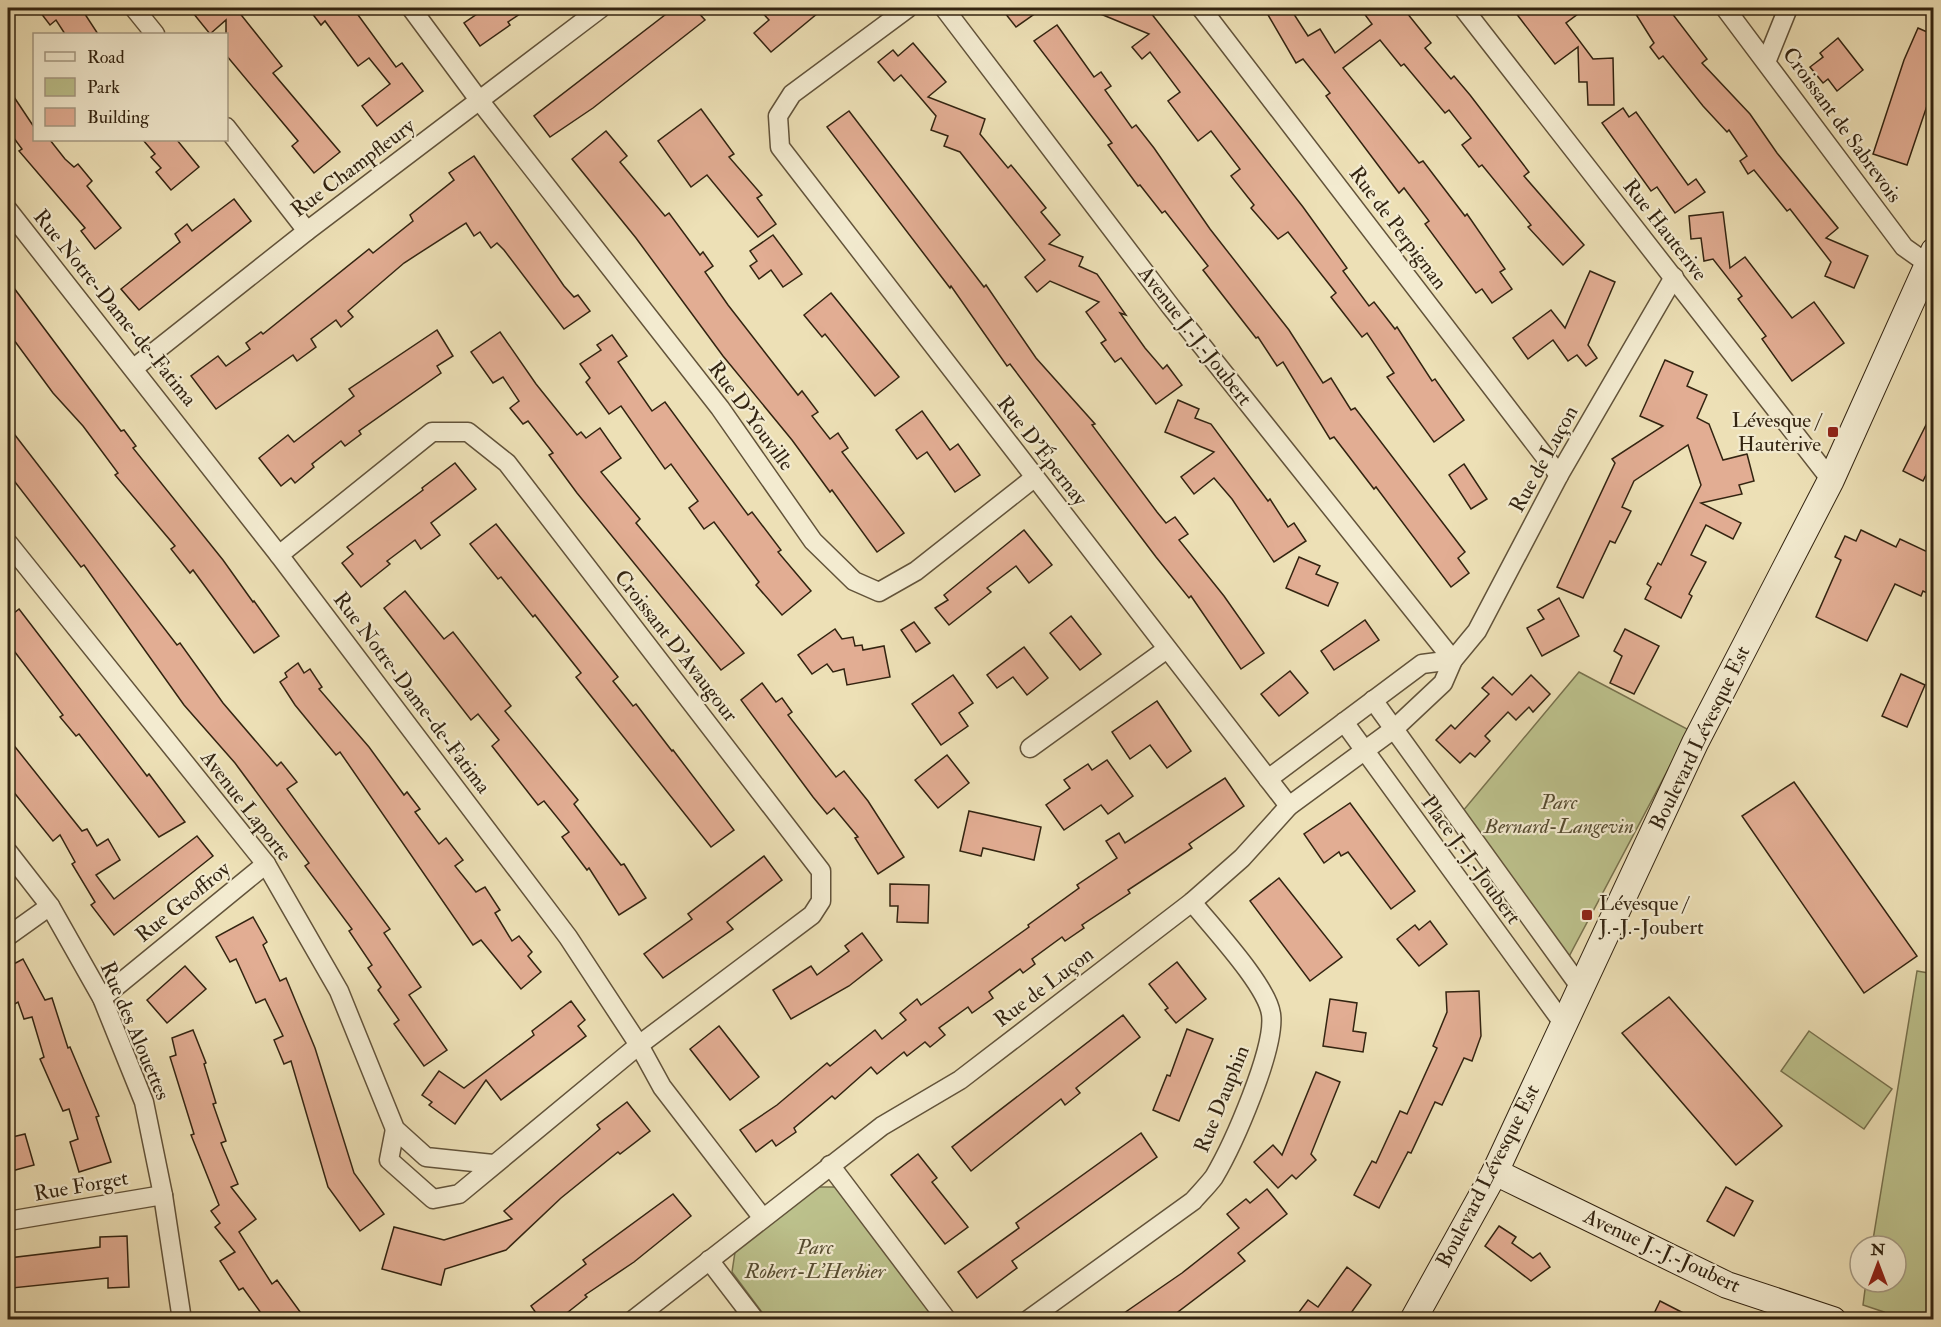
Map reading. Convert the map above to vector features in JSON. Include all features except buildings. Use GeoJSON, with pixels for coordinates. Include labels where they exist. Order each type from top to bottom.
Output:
{"type":"FeatureCollection","features":[{"type":"Feature","properties":{"kind":"street"},"geometry":{"type":"LineString","coordinates":[[134,8],[154,33]]}},
{"type":"Feature","properties":{"kind":"street"},"geometry":{"type":"LineString","coordinates":[[411,8],[479,100]]}},
{"type":"Feature","properties":{"kind":"street","name":"Rue Champfleury"},"geometry":{"type":"LineString","coordinates":[[134,368],[307,231],[602,8]]}},
{"type":"Feature","properties":{"kind":"street","name":"Rue D'Épernay"},"geometry":{"type":"LineString","coordinates":[[908,8],[792,94],[778,116],[780,147],[1289,806]]}},
{"type":"Feature","properties":{"kind":"street","name":"Avenue J.-J.-Joubert"},"geometry":{"type":"LineString","coordinates":[[944,8],[1179,316],[1453,660]]}},
{"type":"Feature","properties":{"kind":"street","name":"Rue de Perpignan"},"geometry":{"type":"LineString","coordinates":[[1201,8],[1559,475]]}},
{"type":"Feature","properties":{"kind":"street","name":"Rue Hauterive"},"geometry":{"type":"LineString","coordinates":[[1463,8],[1832,480]]}},
{"type":"Feature","properties":{"kind":"street","name":"Croissant de Sabrevois"},"geometry":{"type":"LineString","coordinates":[[1725,8],[1767,60],[1904,247],[1930,258]]}},
{"type":"Feature","properties":{"kind":"street"},"geometry":{"type":"LineString","coordinates":[[1767,60],[1788,8]]}},
{"type":"Feature","properties":{"kind":"street","name":"Rue D'Youville"},"geometry":{"type":"LineString","coordinates":[[479,100],[720,408],[813,541],[854,581],[879,592],[906,576],[1034,478]]}},
{"type":"Feature","properties":{"kind":"street"},"geometry":{"type":"LineString","coordinates":[[228,130],[307,231]]}},
{"type":"Feature","properties":{"kind":"street","name":"Rue Notre-Dame-de-Fatima"},"geometry":{"type":"LineString","coordinates":[[8,210],[279,555],[568,936],[639,1045],[662,1087],[762,1217]]}},
{"type":"Feature","properties":{"kind":"street","name":"Boulevard Lévesque Est"},"geometry":{"type":"LineString","coordinates":[[1413,1320],[1495,1172],[1695,743],[1832,480],[1930,258]]}},
{"type":"Feature","properties":{"kind":"street","name":"Rue de Luçon"},"geometry":{"type":"LineString","coordinates":[[633,1320],[762,1217],[882,1126],[960,1080],[1192,902],[1242,858],[1289,806],[1394,729],[1443,683],[1453,660],[1478,631],[1559,475],[1674,277]]}},
{"type":"Feature","properties":{"kind":"street","name":"Croissant D'Avaugour"},"geometry":{"type":"LineString","coordinates":[[279,555],[432,432],[468,432],[507,464],[821,871],[821,902],[812,915],[639,1045]]}},
{"type":"Feature","properties":{"kind":"street","name":"Avenue Laporte"},"geometry":{"type":"LineString","coordinates":[[8,543],[266,864],[339,991],[395,1129],[426,1157],[493,1164]]}},
{"type":"Feature","properties":{"kind":"street"},"geometry":{"type":"LineString","coordinates":[[1030,748],[1167,649]]}},
{"type":"Feature","properties":{"kind":"street"},"geometry":{"type":"LineString","coordinates":[[1268,779],[1422,664],[1453,660]]}},
{"type":"Feature","properties":{"kind":"street","name":"Place J.-J.-Joubert"},"geometry":{"type":"LineString","coordinates":[[1373,700],[1581,988]]}},
{"type":"Feature","properties":{"kind":"street","name":"Place J.-J.-Joubert"},"geometry":{"type":"LineString","coordinates":[[1344,722],[1563,1023]]}},
{"type":"Feature","properties":{"kind":"street","name":"Rue des Alouettes"},"geometry":{"type":"LineString","coordinates":[[8,852],[50,906],[102,998],[144,1102],[163,1195],[182,1320]]}},
{"type":"Feature","properties":{"kind":"street","name":"Rue Geoffroy"},"geometry":{"type":"LineString","coordinates":[[102,998],[266,864]]}},
{"type":"Feature","properties":{"kind":"street","name":"Rue Dauphin"},"geometry":{"type":"LineString","coordinates":[[1028,1320],[1193,1201],[1213,1179],[1233,1140],[1271,1040],[1271,1012],[1255,981],[1192,902]]}},
{"type":"Feature","properties":{"kind":"street"},"geometry":{"type":"LineString","coordinates":[[8,936],[50,906]]}},
{"type":"Feature","properties":{"kind":"street"},"geometry":{"type":"LineString","coordinates":[[395,1129],[389,1160],[433,1199],[459,1194],[639,1045]]}},
{"type":"Feature","properties":{"kind":"street"},"geometry":{"type":"LineString","coordinates":[[830,1166],[947,1320]]}},
{"type":"Feature","properties":{"kind":"street","name":"Avenue J.-J.-Joubert"},"geometry":{"type":"LineString","coordinates":[[1495,1172],[1727,1285],[1833,1320]]}},
{"type":"Feature","properties":{"kind":"street","name":"Rue Forget"},"geometry":{"type":"LineString","coordinates":[[8,1221],[163,1195]]}},
{"type":"Feature","properties":{"kind":"street"},"geometry":{"type":"LineString","coordinates":[[709,1260],[755,1320]]}},
{"type":"Feature","properties":{"kind":"green space","name":"Parc Bernard-Langevin"},"geometry":{"type":"Polygon","coordinates":[[[1579,672],[1689,730],[1565,964],[1462,812],[1579,672]]]}},
{"type":"Feature","properties":{"kind":"green space"},"geometry":{"type":"Polygon","coordinates":[[[1917,971],[1934,974],[1933,1319],[1894,1319],[1884,1312],[1863,1305],[1864,1294],[1908,1294],[1908,1234],[1874,1234],[1917,971]]]}},
{"type":"Feature","properties":{"kind":"green space"},"geometry":{"type":"Polygon","coordinates":[[[1809,1031],[1892,1089],[1864,1129],[1781,1071],[1809,1031]]]}},
{"type":"Feature","properties":{"kind":"green space","name":"Parc Robert-L'Herbier"},"geometry":{"type":"Polygon","coordinates":[[[813,1187],[838,1187],[938,1319],[767,1319],[732,1272],[737,1239],[813,1187]]]}},
{"type":"Feature","properties":{"kind":"place","name":"Lévesque / Hauterive"},"geometry":{"type":"Point","coordinates":[1833,432]}},
{"type":"Feature","properties":{"kind":"place","name":"Lévesque / J.-J.-Joubert"},"geometry":{"type":"Point","coordinates":[1587,915]}}]}
